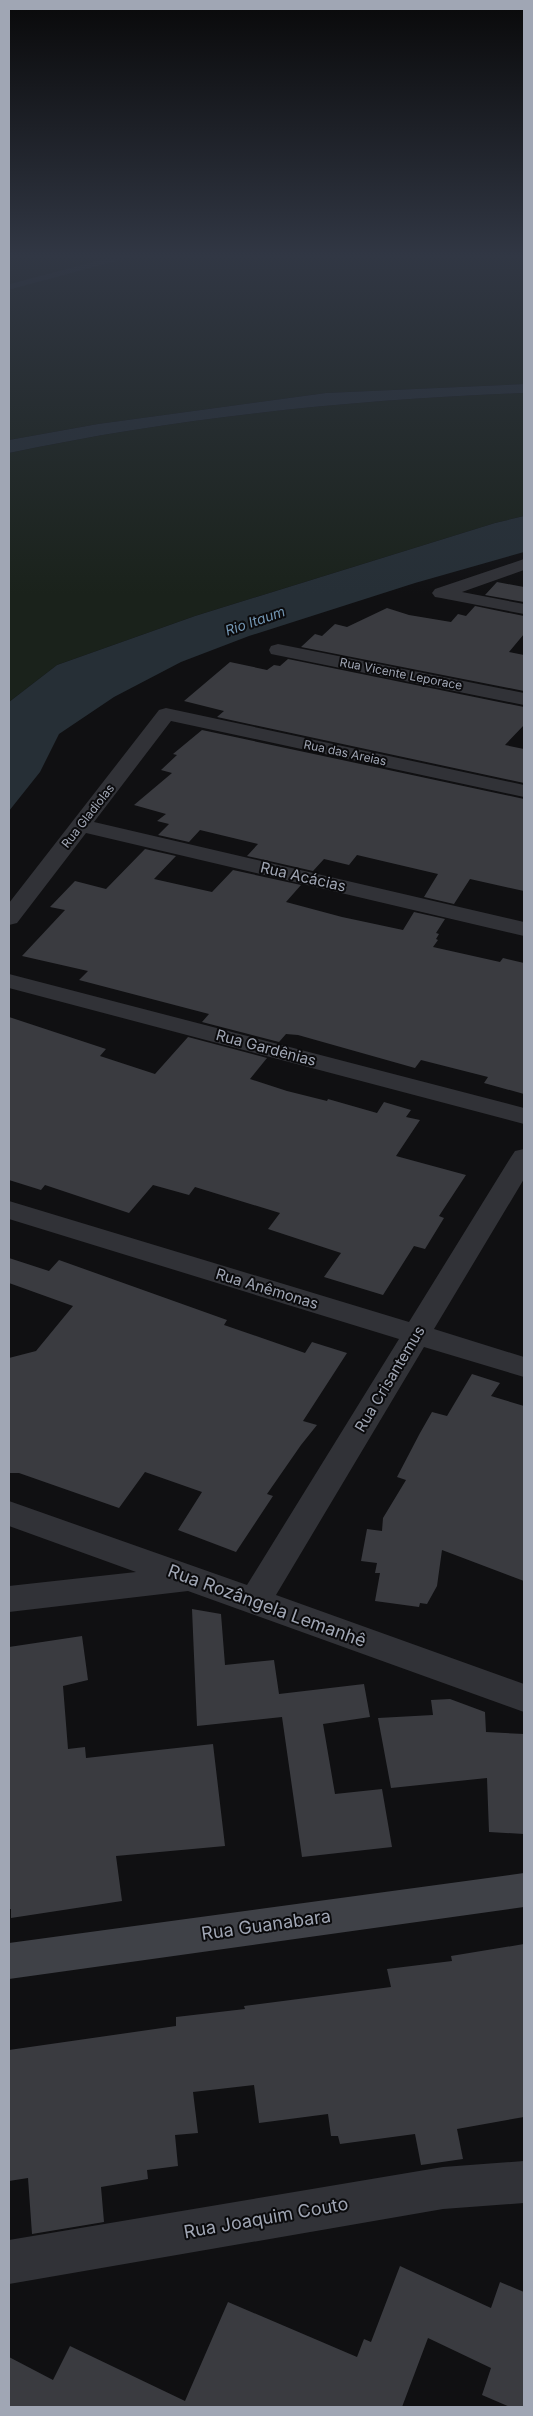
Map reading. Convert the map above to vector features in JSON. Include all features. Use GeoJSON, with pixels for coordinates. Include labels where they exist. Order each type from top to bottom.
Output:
{"type":"FeatureCollection","features":[{"type":"Feature","properties":{"kind":"main road","name":"Rua Guanabara"},"geometry":{"type":"LineString","coordinates":[[9,1961],[524,1890]]}},
{"type":"Feature","properties":{"kind":"street"},"geometry":{"type":"LineString","coordinates":[[524,564],[441,593],[524,609]]}},
{"type":"Feature","properties":{"kind":"street","name":"Rua Vicente Leporace"},"geometry":{"type":"LineString","coordinates":[[278,650],[524,698]]}},
{"type":"Feature","properties":{"kind":"street","name":"Rua das Areias"},"geometry":{"type":"LineString","coordinates":[[166,714],[524,790]]}},
{"type":"Feature","properties":{"kind":"street","name":"Rua Gladiolas"},"geometry":{"type":"LineString","coordinates":[[9,918],[166,714]]}},
{"type":"Feature","properties":{"kind":"street","name":"Rua Acácias"},"geometry":{"type":"LineString","coordinates":[[81,825],[524,929]]}},
{"type":"Feature","properties":{"kind":"street","name":"Rua Gardênias"},"geometry":{"type":"LineString","coordinates":[[9,981],[524,1116]]}},
{"type":"Feature","properties":{"kind":"street","name":"Rua Crisantemus"},"geometry":{"type":"LineString","coordinates":[[255,1601],[524,1157]]}},
{"type":"Feature","properties":{"kind":"street","name":"Rua Anêmonas"},"geometry":{"type":"LineString","coordinates":[[9,1210],[524,1367]]}},
{"type":"Feature","properties":{"kind":"street","name":"Rua Rozângela Lemanhê"},"geometry":{"type":"LineString","coordinates":[[9,1513],[524,1698]]}},
{"type":"Feature","properties":{"kind":"street"},"geometry":{"type":"LineString","coordinates":[[9,1599],[189,1578]]}},
{"type":"Feature","properties":{"kind":"street","name":"Rua Joaquim Couto"},"geometry":{"type":"LineString","coordinates":[[9,2262],[443,2188],[524,2182]]}},
{"type":"Feature","properties":{"kind":"shaded area"},"geometry":{"type":"Polygon","coordinates":[[[9,369],[524,369],[524,384],[326,393],[98,424],[9,440],[9,369]]]}},
{"type":"Feature","properties":{"kind":"shaded area"},"geometry":{"type":"Polygon","coordinates":[[[524,393],[524,516],[495,523],[195,616],[57,665],[9,702],[9,453],[136,429],[265,412],[394,400],[524,393]]]}},
{"type":"Feature","properties":{"kind":"water"},"geometry":{"type":"Polygon","coordinates":[[[524,384],[524,393],[394,400],[265,412],[136,429],[9,453],[9,440],[98,424],[326,393],[524,384]]]}},
{"type":"Feature","properties":{"kind":"water","name":"Rio Itaum"},"geometry":{"type":"Polygon","coordinates":[[[524,516],[524,552],[415,583],[249,636],[181,662],[114,697],[59,734],[40,772],[9,811],[9,702],[57,665],[195,616],[495,523],[524,516]]]}},
{"type":"Feature","properties":{"kind":"building"},"geometry":{"type":"Polygon","coordinates":[[[497,582],[524,587],[524,602],[485,595],[497,582]]]}},
{"type":"Feature","properties":{"kind":"building"},"geometry":{"type":"Polygon","coordinates":[[[475,606],[524,616],[524,634],[509,652],[524,655],[524,691],[301,647],[315,634],[322,636],[335,624],[347,627],[387,608],[409,615],[451,622],[458,614],[466,616],[475,606]]]}},
{"type":"Feature","properties":{"kind":"building"},"geometry":{"type":"Polygon","coordinates":[[[288,659],[524,707],[524,725],[505,745],[524,749],[524,783],[217,717],[224,711],[184,701],[230,662],[267,670],[274,665],[280,666],[288,659]]]}},
{"type":"Feature","properties":{"kind":"building"},"geometry":{"type":"Polygon","coordinates":[[[202,730],[524,799],[524,891],[470,879],[454,904],[424,897],[438,874],[357,855],[349,865],[324,859],[313,871],[247,856],[258,844],[200,830],[189,842],[158,835],[169,824],[157,821],[166,814],[134,805],[172,773],[161,770],[177,755],[173,754],[202,730]]]}},
{"type":"Feature","properties":{"kind":"building"},"geometry":{"type":"Polygon","coordinates":[[[145,849],[176,856],[154,879],[212,892],[233,870],[301,885],[286,902],[342,917],[403,930],[414,912],[445,919],[436,933],[439,934],[436,939],[438,940],[433,947],[500,962],[503,958],[524,963],[524,1094],[484,1083],[488,1077],[421,1060],[415,1068],[298,1035],[286,1034],[279,1042],[202,1022],[209,1014],[79,980],[88,971],[22,956],[65,910],[50,907],[75,881],[106,889],[145,849]]]}},
{"type":"Feature","properties":{"kind":"building"},"geometry":{"type":"Polygon","coordinates":[[[9,1017],[106,1049],[100,1056],[155,1074],[188,1037],[267,1058],[250,1079],[287,1091],[327,1101],[328,1099],[377,1113],[384,1102],[411,1110],[406,1117],[420,1120],[396,1156],[466,1175],[439,1216],[444,1218],[425,1249],[414,1246],[383,1295],[324,1277],[341,1253],[268,1229],[280,1213],[195,1187],[189,1195],[153,1185],[129,1213],[45,1185],[41,1190],[9,1180],[9,1017]]]}},
{"type":"Feature","properties":{"kind":"building"},"geometry":{"type":"Polygon","coordinates":[[[9,1258],[49,1271],[59,1260],[227,1320],[224,1325],[305,1353],[312,1342],[347,1353],[303,1421],[317,1425],[267,1494],[273,1496],[236,1552],[178,1530],[202,1492],[145,1472],[119,1508],[19,1473],[9,1473],[9,1358],[36,1351],[73,1306],[9,1283],[9,1258]]]}},
{"type":"Feature","properties":{"kind":"building"},"geometry":{"type":"Polygon","coordinates":[[[472,1374],[500,1383],[491,1396],[524,1406],[524,1581],[442,1550],[437,1586],[427,1604],[420,1603],[419,1607],[375,1601],[380,1573],[375,1573],[377,1563],[361,1561],[367,1529],[382,1531],[383,1518],[406,1480],[397,1477],[432,1412],[447,1416],[472,1374]]]}},
{"type":"Feature","properties":{"kind":"building"},"geometry":{"type":"Polygon","coordinates":[[[192,1609],[221,1614],[225,1665],[274,1660],[279,1694],[364,1684],[370,1717],[323,1724],[335,1794],[382,1789],[392,1847],[302,1857],[282,1717],[197,1726],[192,1609]]]}},
{"type":"Feature","properties":{"kind":"building"},"geometry":{"type":"Polygon","coordinates":[[[82,1636],[88,1680],[63,1686],[68,1749],[85,1747],[86,1758],[213,1744],[225,1846],[116,1856],[122,1901],[11,1918],[11,1909],[9,1909],[9,1647],[82,1636]]]}},
{"type":"Feature","properties":{"kind":"building"},"geometry":{"type":"Polygon","coordinates":[[[450,1699],[485,1712],[486,1732],[524,1734],[524,1834],[489,1832],[487,1778],[391,1788],[378,1718],[433,1715],[431,1700],[450,1699]]]}},
{"type":"Feature","properties":{"kind":"building"},"geometry":{"type":"Polygon","coordinates":[[[524,1944],[524,2117],[457,2129],[463,2159],[421,2165],[415,2134],[340,2144],[338,2136],[331,2136],[328,2114],[259,2123],[254,2085],[193,2092],[198,2133],[175,2135],[178,2166],[147,2170],[148,2179],[101,2187],[104,2222],[32,2234],[28,2178],[9,2181],[9,2050],[176,2026],[176,2017],[245,2009],[244,2006],[391,1987],[387,1969],[452,1961],[451,1956],[524,1944]]]}},
{"type":"Feature","properties":{"kind":"building"},"geometry":{"type":"Polygon","coordinates":[[[400,2266],[491,2308],[500,2282],[524,2292],[524,2407],[510,2407],[482,2395],[491,2368],[428,2338],[402,2407],[9,2407],[9,2357],[53,2380],[70,2346],[185,2401],[228,2302],[357,2357],[364,2339],[371,2342],[400,2266]]]}}]}
